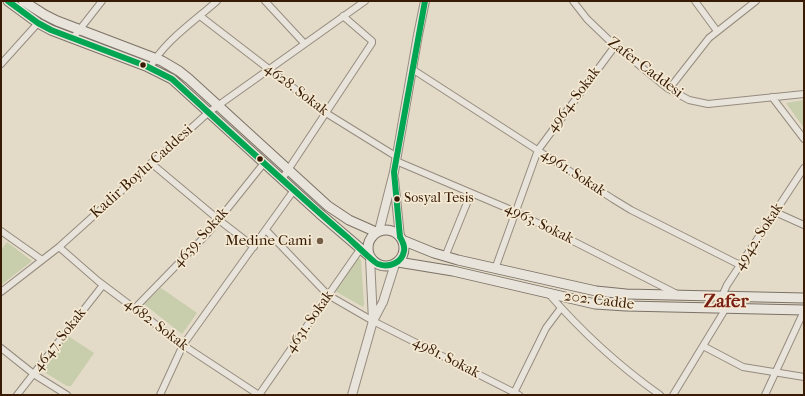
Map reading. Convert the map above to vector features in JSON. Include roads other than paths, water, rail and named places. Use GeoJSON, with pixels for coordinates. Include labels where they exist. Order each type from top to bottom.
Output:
{"type":"FeatureCollection","features":[{"type":"Feature","properties":{"kind":"main road"},"geometry":{"type":"LineString","coordinates":[[8,1],[38,23],[72,38],[150,68],[172,79],[380,266],[388,266],[397,263],[404,252],[401,238],[391,230],[378,232],[372,236],[368,242],[369,256]]}},
{"type":"Feature","properties":{"kind":"main road"},"geometry":{"type":"LineString","coordinates":[[23,1],[45,15],[79,30],[170,64],[328,206],[340,215],[378,232]]}},
{"type":"Feature","properties":{"kind":"main road","name":"202. Cadde"},"geometry":{"type":"LineString","coordinates":[[401,238],[445,257],[596,291],[626,294],[804,298]]}},
{"type":"Feature","properties":{"kind":"main road","name":"202. Cadde"},"geometry":{"type":"LineString","coordinates":[[397,263],[453,271],[589,302],[609,305],[804,310]]}},
{"type":"Feature","properties":{"kind":"street"},"geometry":{"type":"LineString","coordinates":[[72,38],[102,1]]}},
{"type":"Feature","properties":{"kind":"street"},"geometry":{"type":"LineString","coordinates":[[150,68],[156,58],[170,42],[217,1]]}},
{"type":"Feature","properties":{"kind":"street"},"geometry":{"type":"LineString","coordinates":[[264,1],[304,43]]}},
{"type":"Feature","properties":{"kind":"street","name":"Kadir Boylu Caddesi"},"geometry":{"type":"LineString","coordinates":[[1,292],[59,247],[217,105],[365,1]]}},
{"type":"Feature","properties":{"kind":"street"},"geometry":{"type":"LineString","coordinates":[[378,232],[394,172],[425,1]]}},
{"type":"Feature","properties":{"kind":"street","name":"Zafer Caddesi"},"geometry":{"type":"LineString","coordinates":[[573,1],[594,27],[615,46],[669,89],[689,100],[708,104],[804,94]]}},
{"type":"Feature","properties":{"kind":"street"},"geometry":{"type":"LineString","coordinates":[[695,1],[717,31]]}},
{"type":"Feature","properties":{"kind":"street"},"geometry":{"type":"LineString","coordinates":[[669,89],[702,45],[717,31],[756,1]]}},
{"type":"Feature","properties":{"kind":"street","name":"4628. Sokak"},"geometry":{"type":"LineString","coordinates":[[200,16],[326,113],[396,159]]}},
{"type":"Feature","properties":{"kind":"street"},"geometry":{"type":"LineString","coordinates":[[282,179],[372,43],[372,41],[343,16]]}},
{"type":"Feature","properties":{"kind":"street"},"geometry":{"type":"LineString","coordinates":[[1,64],[38,23]]}},
{"type":"Feature","properties":{"kind":"street","name":"4964. Sokak"},"geometry":{"type":"LineString","coordinates":[[495,269],[538,150],[615,46]]}},
{"type":"Feature","properties":{"kind":"street","name":"4961. Sokak"},"geometry":{"type":"LineString","coordinates":[[412,69],[631,210],[740,265]]}},
{"type":"Feature","properties":{"kind":"street"},"geometry":{"type":"LineString","coordinates":[[772,97],[804,139]]}},
{"type":"Feature","properties":{"kind":"street","name":"4963. Sokak"},"geometry":{"type":"LineString","coordinates":[[396,159],[516,212],[678,295]]}},
{"type":"Feature","properties":{"kind":"street"},"geometry":{"type":"LineString","coordinates":[[151,163],[254,247]]}},
{"type":"Feature","properties":{"kind":"street","name":"4639. Sokak"},"geometry":{"type":"LineString","coordinates":[[134,308],[219,220],[264,163]]}},
{"type":"Feature","properties":{"kind":"street","name":"4942. Sokak"},"geometry":{"type":"LineString","coordinates":[[723,308],[722,296],[727,285],[804,168]]}},
{"type":"Feature","properties":{"kind":"street"},"geometry":{"type":"LineString","coordinates":[[394,172],[401,238]]}},
{"type":"Feature","properties":{"kind":"street"},"geometry":{"type":"LineString","coordinates":[[160,395],[183,345],[294,190]]}},
{"type":"Feature","properties":{"kind":"street"},"geometry":{"type":"LineString","coordinates":[[445,257],[471,193]]}},
{"type":"Feature","properties":{"kind":"street"},"geometry":{"type":"LineString","coordinates":[[775,212],[804,225]]}},
{"type":"Feature","properties":{"kind":"street","name":"4981. Sokak"},"geometry":{"type":"LineString","coordinates":[[266,230],[328,295],[373,321],[515,394]]}},
{"type":"Feature","properties":{"kind":"street"},"geometry":{"type":"LineString","coordinates":[[1,231],[42,260]]}},
{"type":"Feature","properties":{"kind":"street","name":"4682. Sokak"},"geometry":{"type":"LineString","coordinates":[[59,247],[103,285],[183,345],[259,395]]}},
{"type":"Feature","properties":{"kind":"street","name":"4631. Sokak"},"geometry":{"type":"LineString","coordinates":[[259,395],[361,248]]}},
{"type":"Feature","properties":{"kind":"street"},"geometry":{"type":"LineString","coordinates":[[369,256],[373,321]]}},
{"type":"Feature","properties":{"kind":"street"},"geometry":{"type":"LineString","coordinates":[[352,395],[373,321],[397,263]]}},
{"type":"Feature","properties":{"kind":"street","name":"4647. Sokak"},"geometry":{"type":"LineString","coordinates":[[17,395],[103,285]]}},
{"type":"Feature","properties":{"kind":"street"},"geometry":{"type":"LineString","coordinates":[[548,293],[561,308],[624,367],[660,395]]}},
{"type":"Feature","properties":{"kind":"street"},"geometry":{"type":"LineString","coordinates":[[515,394],[546,328],[561,308]]}},
{"type":"Feature","properties":{"kind":"street"},"geometry":{"type":"LineString","coordinates":[[672,395],[703,346],[723,308]]}},
{"type":"Feature","properties":{"kind":"street"},"geometry":{"type":"LineString","coordinates":[[765,395],[804,310]]}},
{"type":"Feature","properties":{"kind":"street"},"geometry":{"type":"LineString","coordinates":[[703,346],[743,367],[804,377]]}},
{"type":"Feature","properties":{"kind":"street"},"geometry":{"type":"LineString","coordinates":[[2,350],[34,374],[67,395]]}},
{"type":"Feature","properties":{"kind":"place","name":"Sosyal Tesis"},"geometry":{"type":"Point","coordinates":[397,199]}},
{"type":"Feature","properties":{"kind":"place","name":"Medine Cami"},"geometry":{"type":"Point","coordinates":[320,241]}},
{"type":"Feature","properties":{"kind":"district","name":"Zafer"},"geometry":{"type":"Point","coordinates":[726,302]}}]}
